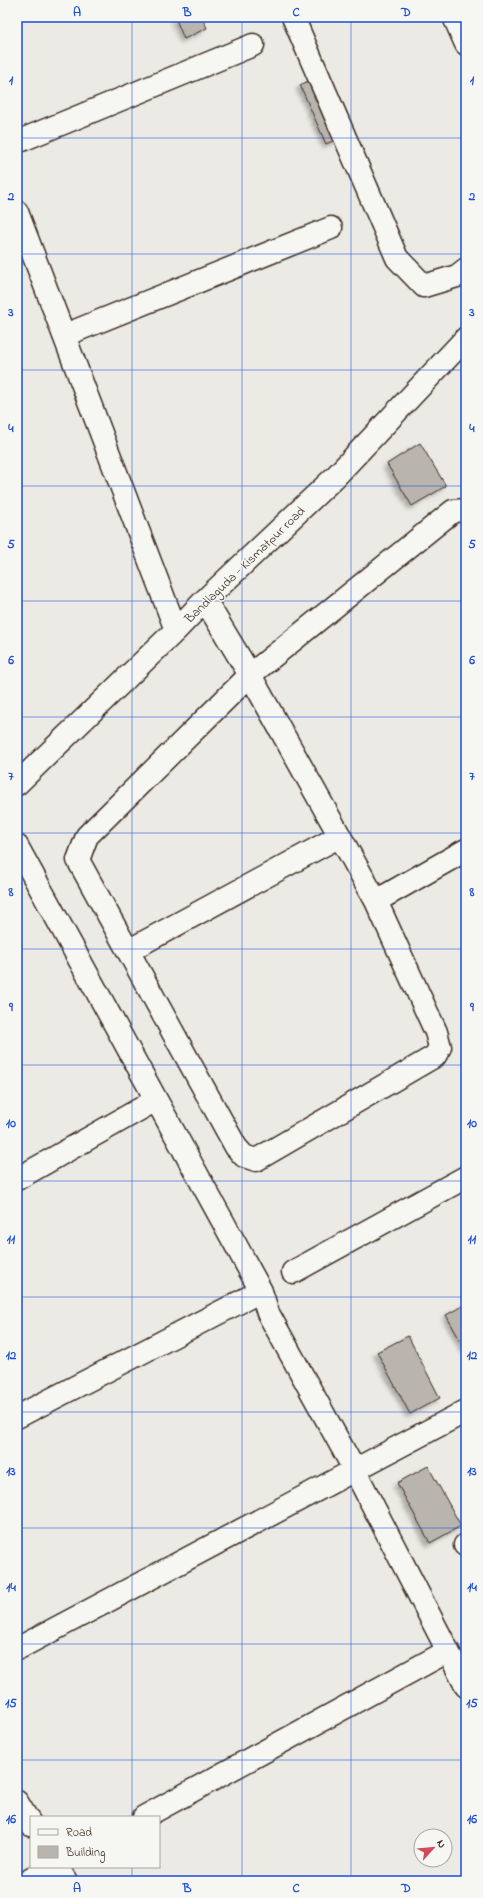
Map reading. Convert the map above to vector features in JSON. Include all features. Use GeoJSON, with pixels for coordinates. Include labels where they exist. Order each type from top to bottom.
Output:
{"type":"FeatureCollection","features":[{"type":"Feature","properties":{"kind":"street"},"geometry":{"type":"LineString","coordinates":[[293,17],[397,258],[424,286],[456,276],[466,269]]}},
{"type":"Feature","properties":{"kind":"street"},"geometry":{"type":"LineString","coordinates":[[454,17],[466,44]]}},
{"type":"Feature","properties":{"kind":"street"},"geometry":{"type":"LineString","coordinates":[[17,142],[253,45]]}},
{"type":"Feature","properties":{"kind":"street"},"geometry":{"type":"LineString","coordinates":[[17,212],[176,630]]}},
{"type":"Feature","properties":{"kind":"street"},"geometry":{"type":"LineString","coordinates":[[65,335],[331,228]]}},
{"type":"Feature","properties":{"kind":"street","name":"Bandlaguda - Kismatpur road"},"geometry":{"type":"LineString","coordinates":[[17,784],[176,630],[204,600],[336,476],[466,338]]}},
{"type":"Feature","properties":{"kind":"street"},"geometry":{"type":"LineString","coordinates":[[204,600],[250,675],[376,901],[436,1032],[440,1047],[435,1056],[256,1160],[244,1156],[236,1147],[78,860],[86,836],[250,675],[452,511],[466,510]]}},
{"type":"Feature","properties":{"kind":"street"},"geometry":{"type":"LineString","coordinates":[[128,951],[340,836]]}},
{"type":"Feature","properties":{"kind":"street"},"geometry":{"type":"LineString","coordinates":[[17,846],[261,1291],[268,1313],[354,1469],[466,1686]]}},
{"type":"Feature","properties":{"kind":"street"},"geometry":{"type":"LineString","coordinates":[[376,901],[466,850]]}},
{"type":"Feature","properties":{"kind":"street"},"geometry":{"type":"LineString","coordinates":[[17,1179],[156,1100]]}},
{"type":"Feature","properties":{"kind":"street"},"geometry":{"type":"LineString","coordinates":[[293,1272],[466,1177]]}},
{"type":"Feature","properties":{"kind":"street"},"geometry":{"type":"LineString","coordinates":[[17,1417],[261,1291]]}},
{"type":"Feature","properties":{"kind":"street"},"geometry":{"type":"LineString","coordinates":[[17,1649],[466,1410]]}},
{"type":"Feature","properties":{"kind":"street"},"geometry":{"type":"LineString","coordinates":[[146,1816],[448,1651]]}},
{"type":"Feature","properties":{"kind":"street"},"geometry":{"type":"LineString","coordinates":[[17,1802],[30,1823]]}},
{"type":"Feature","properties":{"kind":"street"},"geometry":{"type":"LineString","coordinates":[[28,1881],[50,1868]]}},
{"type":"Feature","properties":{"kind":"street"},"geometry":{"type":"LineString","coordinates":[[58,1868],[66,1881]]}},
{"type":"Feature","properties":{"kind":"building"},"geometry":{"type":"Polygon","coordinates":[[[175,17],[202,17],[207,28],[184,39],[175,17]]]}},
{"type":"Feature","properties":{"kind":"building"},"geometry":{"type":"Polygon","coordinates":[[[313,79],[340,138],[326,144],[300,85],[313,79]]]}},
{"type":"Feature","properties":{"kind":"building"},"geometry":{"type":"Polygon","coordinates":[[[420,443],[446,486],[412,506],[387,464],[420,443]]]}},
{"type":"Feature","properties":{"kind":"building"},"geometry":{"type":"Polygon","coordinates":[[[466,1304],[466,1351],[446,1315],[466,1304]]]}},
{"type":"Feature","properties":{"kind":"building"},"geometry":{"type":"Polygon","coordinates":[[[408,1336],[440,1398],[410,1414],[377,1352],[408,1336]]]}},
{"type":"Feature","properties":{"kind":"building"},"geometry":{"type":"Polygon","coordinates":[[[428,1466],[461,1526],[430,1543],[397,1483],[428,1466]]]}}]}
